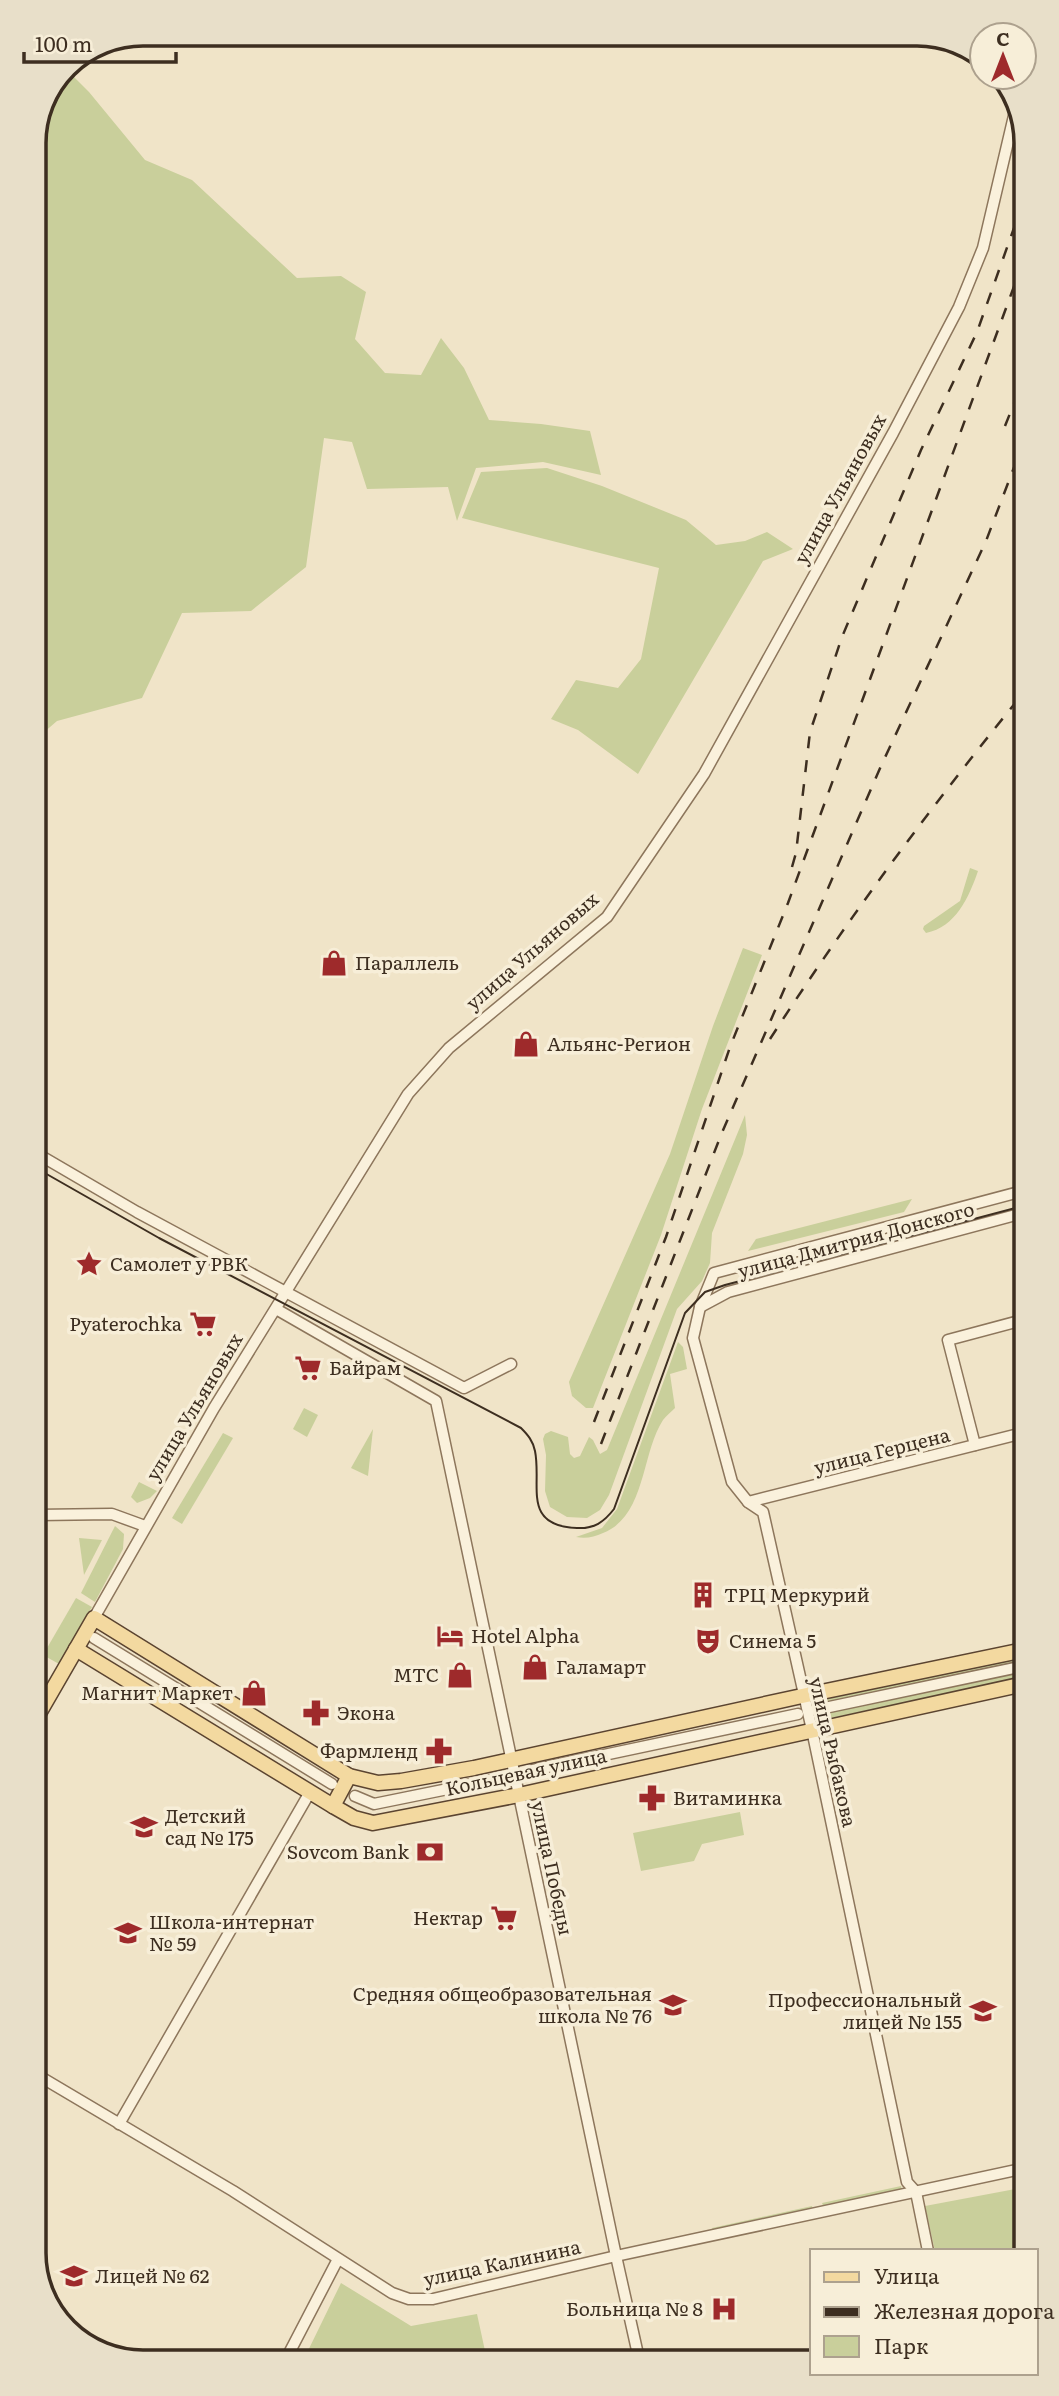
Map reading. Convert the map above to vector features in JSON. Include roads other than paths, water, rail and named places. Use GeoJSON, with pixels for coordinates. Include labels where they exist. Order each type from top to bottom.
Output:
{"type":"FeatureCollection","features":[{"type":"Feature","properties":{"kind":"main road","name":"Кольцевая улица"},"geometry":{"type":"LineString","coordinates":[[94,1618],[349,1776],[378,1783],[401,1781],[511,1759],[1014,1652]]}},
{"type":"Feature","properties":{"kind":"main road","name":"улица Ульяновых"},"geometry":{"type":"LineString","coordinates":[[46,1701],[94,1618]]}},
{"type":"Feature","properties":{"kind":"main road","name":"Кольцевая улица"},"geometry":{"type":"LineString","coordinates":[[76,1649],[354,1818],[373,1824],[519,1795],[1014,1686]]}},
{"type":"Feature","properties":{"kind":"main road"},"geometry":{"type":"LineString","coordinates":[[334,1806],[349,1776]]}},
{"type":"Feature","properties":{"kind":"street","name":"улица Ульяновых"},"geometry":{"type":"LineString","coordinates":[[94,1618],[145,1526],[408,1094],[449,1048],[607,917],[704,774],[893,433],[959,307],[983,248],[1012,125]]}},
{"type":"Feature","properties":{"kind":"street"},"geometry":{"type":"LineString","coordinates":[[46,1159],[136,1212],[464,1388],[510,1364]]}},
{"type":"Feature","properties":{"kind":"street","name":"улица Дмитрия Донского"},"geometry":{"type":"LineString","coordinates":[[713,1273],[1014,1193]]}},
{"type":"Feature","properties":{"kind":"street","name":"улица Дмитрия Донского"},"geometry":{"type":"LineString","coordinates":[[701,1307],[728,1292],[1014,1215]]}},
{"type":"Feature","properties":{"kind":"street","name":"улица Рыбакова"},"geometry":{"type":"LineString","coordinates":[[713,1273],[693,1338],[732,1482],[748,1502],[763,1512],[907,2182],[916,2192],[928,2249]]}},
{"type":"Feature","properties":{"kind":"street","name":"улица Победы"},"geometry":{"type":"LineString","coordinates":[[276,1308],[436,1401],[637,2350]]}},
{"type":"Feature","properties":{"kind":"street"},"geometry":{"type":"LineString","coordinates":[[975,1445],[948,1340],[1014,1322]]}},
{"type":"Feature","properties":{"kind":"street","name":"улица Герцена"},"geometry":{"type":"LineString","coordinates":[[748,1502],[1014,1435]]}},
{"type":"Feature","properties":{"kind":"street"},"geometry":{"type":"LineString","coordinates":[[46,1515],[112,1514],[145,1526]]}},
{"type":"Feature","properties":{"kind":"street"},"geometry":{"type":"LineString","coordinates":[[94,1638],[332,1784]]}},
{"type":"Feature","properties":{"kind":"street"},"geometry":{"type":"LineString","coordinates":[[815,1710],[1014,1668]]}},
{"type":"Feature","properties":{"kind":"street"},"geometry":{"type":"LineString","coordinates":[[533,1770],[798,1714]]}},
{"type":"Feature","properties":{"kind":"street"},"geometry":{"type":"LineString","coordinates":[[355,1796],[374,1804],[497,1779]]}},
{"type":"Feature","properties":{"kind":"street"},"geometry":{"type":"LineString","coordinates":[[120,2124],[310,1792]]}},
{"type":"Feature","properties":{"kind":"street","name":"улица Калинина"},"geometry":{"type":"LineString","coordinates":[[46,2080],[233,2191],[392,2293],[409,2299],[433,2300],[616,2256],[1014,2171]]}},
{"type":"Feature","properties":{"kind":"street"},"geometry":{"type":"LineString","coordinates":[[291,2350],[338,2259]]}},
{"type":"Feature","properties":{"kind":"tram line"},"geometry":{"type":"LineString","coordinates":[[46,1174],[159,1238],[521,1428],[530,1438],[535,1451],[541,1512],[559,1526],[577,1528],[598,1524],[614,1509],[685,1313],[705,1292],[1014,1208]]}},
{"type":"Feature","properties":{"kind":"railway"},"geometry":{"type":"LineString","coordinates":[[792,867],[796,853],[810,732],[842,637],[921,450],[977,332],[1014,228]]}},
{"type":"Feature","properties":{"kind":"railway"},"geometry":{"type":"LineString","coordinates":[[594,1422],[666,1237],[730,1047],[788,903],[1014,286]]}},
{"type":"Feature","properties":{"kind":"railway"},"geometry":{"type":"LineString","coordinates":[[1005,426],[1014,404]]}},
{"type":"Feature","properties":{"kind":"railway"},"geometry":{"type":"LineString","coordinates":[[601,1444],[721,1135],[881,766],[986,541],[1014,467]]}},
{"type":"Feature","properties":{"kind":"railway"},"geometry":{"type":"LineString","coordinates":[[770,1039],[891,864],[1014,705]]}},
{"type":"Feature","properties":{"kind":"place","name":"Параллель"},"geometry":{"type":"Point","coordinates":[334,963]}},
{"type":"Feature","properties":{"kind":"place","name":"Альянс-Регион"},"geometry":{"type":"Point","coordinates":[526,1044]}},
{"type":"Feature","properties":{"kind":"place","name":"Самолет у РВК"},"geometry":{"type":"Point","coordinates":[89,1264]}},
{"type":"Feature","properties":{"kind":"place","name":"Pyaterochka"},"geometry":{"type":"Point","coordinates":[203,1324]}},
{"type":"Feature","properties":{"kind":"place","name":"Байрам"},"geometry":{"type":"Point","coordinates":[308,1368]}},
{"type":"Feature","properties":{"kind":"place","name":"ТРЦ Меркурий"},"geometry":{"type":"Point","coordinates":[703,1595]}},
{"type":"Feature","properties":{"kind":"place","name":"Hotel Alpha"},"geometry":{"type":"Point","coordinates":[450,1636]}},
{"type":"Feature","properties":{"kind":"place","name":"Синема 5"},"geometry":{"type":"Point","coordinates":[708,1641]}},
{"type":"Feature","properties":{"kind":"place","name":"Галамарт"},"geometry":{"type":"Point","coordinates":[535,1667]}},
{"type":"Feature","properties":{"kind":"place","name":"МТС"},"geometry":{"type":"Point","coordinates":[460,1675]}},
{"type":"Feature","properties":{"kind":"place","name":"Магнит Маркет"},"geometry":{"type":"Point","coordinates":[254,1693]}},
{"type":"Feature","properties":{"kind":"place","name":"Экона"},"geometry":{"type":"Point","coordinates":[316,1713]}},
{"type":"Feature","properties":{"kind":"place","name":"Фармленд"},"geometry":{"type":"Point","coordinates":[439,1751]}},
{"type":"Feature","properties":{"kind":"place","name":"Витаминка"},"geometry":{"type":"Point","coordinates":[652,1798]}},
{"type":"Feature","properties":{"kind":"place","name":"Детский сад № 175"},"geometry":{"type":"Point","coordinates":[144,1827]}},
{"type":"Feature","properties":{"kind":"place","name":"Sovcom Bank"},"geometry":{"type":"Point","coordinates":[430,1852]}},
{"type":"Feature","properties":{"kind":"place","name":"Нектар"},"geometry":{"type":"Point","coordinates":[504,1918]}},
{"type":"Feature","properties":{"kind":"place","name":"Школа-интернат № 59"},"geometry":{"type":"Point","coordinates":[128,1933]}},
{"type":"Feature","properties":{"kind":"place","name":"Средняя общеобразовательная школа № 76"},"geometry":{"type":"Point","coordinates":[673,2005]}},
{"type":"Feature","properties":{"kind":"place","name":"Профессиональный лицей № 155"},"geometry":{"type":"Point","coordinates":[983,2011]}},
{"type":"Feature","properties":{"kind":"place","name":"Лицей № 62"},"geometry":{"type":"Point","coordinates":[74,2276]}},
{"type":"Feature","properties":{"kind":"place","name":"Больница № 8"},"geometry":{"type":"Point","coordinates":[724,2309]}}]}
